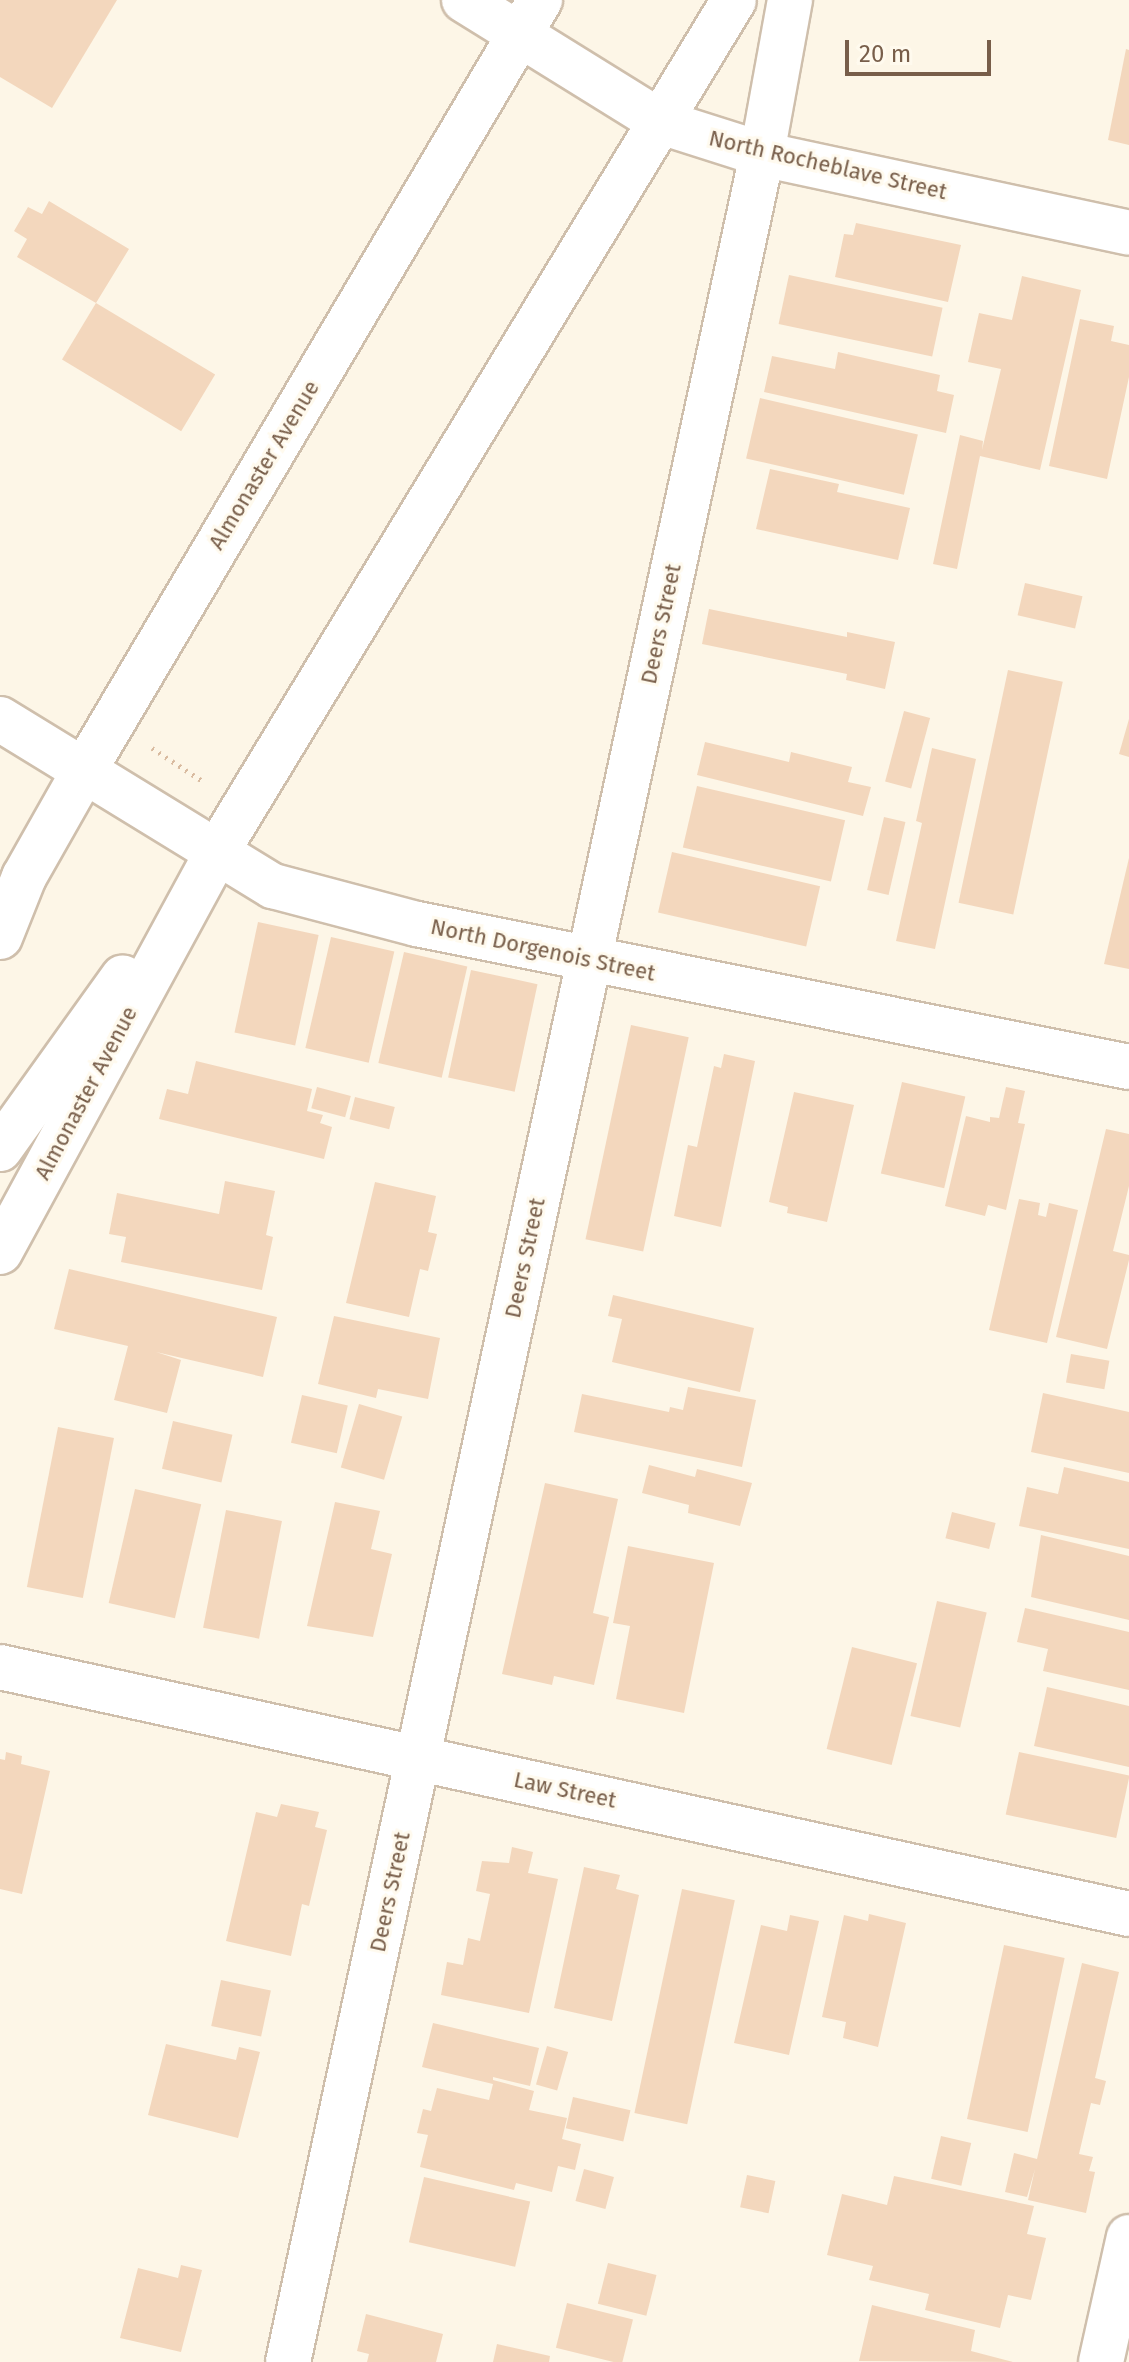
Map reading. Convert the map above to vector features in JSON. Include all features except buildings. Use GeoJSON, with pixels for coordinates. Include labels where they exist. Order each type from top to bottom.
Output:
{"type":"FeatureCollection","features":[{"type":"Feature","properties":{"kind":"street","name":"North Rocheblave Street"},"geometry":{"type":"LineString","coordinates":[[464,0],[529,17],[661,122],[762,154],[1129,233]]}},
{"type":"Feature","properties":{"kind":"street","name":"Almonaster Avenue"},"geometry":{"type":"LineString","coordinates":[[0,1252],[218,850],[734,0]]}},
{"type":"Feature","properties":{"kind":"street","name":"Deers Street"},"geometry":{"type":"LineString","coordinates":[[288,2362],[762,154],[790,0]]}},
{"type":"Feature","properties":{"kind":"street","name":"Almonaster Avenue"},"geometry":{"type":"LineString","coordinates":[[0,937],[12,892],[529,17]]}},
{"type":"Feature","properties":{"kind":"street","name":"North Dorgenois Street"},"geometry":{"type":"LineString","coordinates":[[0,719],[273,886],[417,924],[1129,1067]]}},
{"type":"Feature","properties":{"kind":"street","name":"Almonaster Avenue"},"geometry":{"type":"LineString","coordinates":[[0,1149],[218,850]]}},
{"type":"Feature","properties":{"kind":"street","name":"Law Street"},"geometry":{"type":"LineString","coordinates":[[0,1667],[1129,1914]]}},
{"type":"Feature","properties":{"kind":"street"},"geometry":{"type":"LineString","coordinates":[[1101,2362],[1129,2237]]}},
{"type":"Feature","properties":{"kind":"path"},"geometry":{"type":"LineString","coordinates":[[141,742],[214,788]]}}]}
